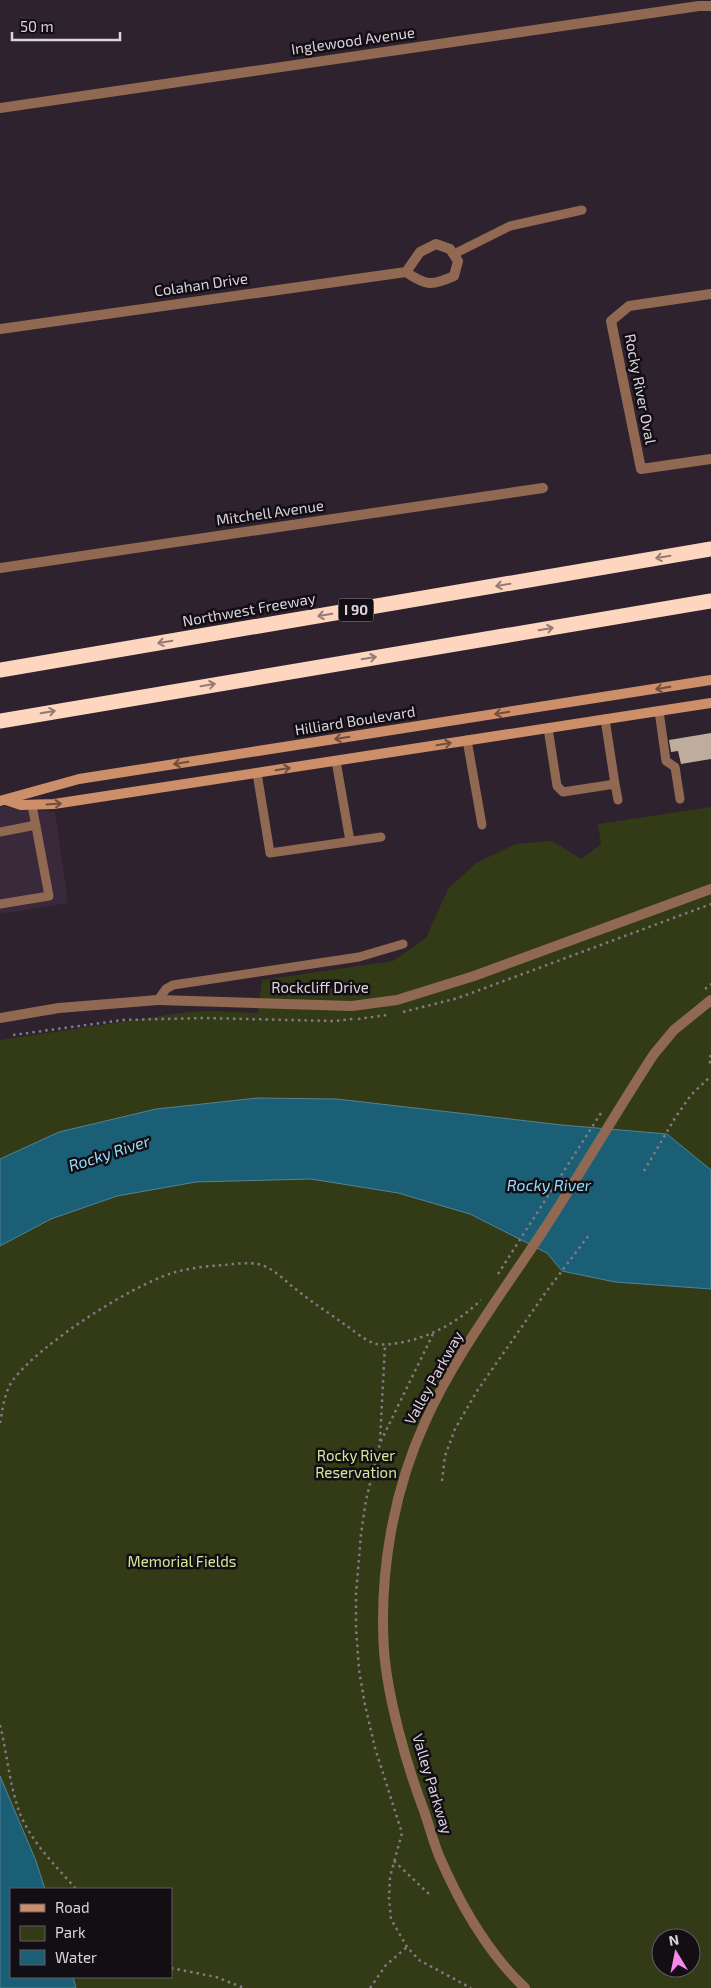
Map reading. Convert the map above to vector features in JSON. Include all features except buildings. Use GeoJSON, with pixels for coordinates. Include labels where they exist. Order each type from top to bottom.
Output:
{"type":"FeatureCollection","features":[{"type":"Feature","properties":{"kind":"highway","name":"Northwest Freeway"},"geometry":{"type":"LineString","coordinates":[[0,670],[711,549]]}},
{"type":"Feature","properties":{"kind":"highway"},"geometry":{"type":"LineString","coordinates":[[0,721],[711,601]]}},
{"type":"Feature","properties":{"kind":"main road","name":"Hilliard Boulevard"},"geometry":{"type":"LineString","coordinates":[[3,801],[79,779],[711,680]]}},
{"type":"Feature","properties":{"kind":"main road","name":"Hilliard Boulevard"},"geometry":{"type":"LineString","coordinates":[[3,801],[22,805],[54,804],[711,703]]}},
{"type":"Feature","properties":{"kind":"street","name":"Inglewood Avenue"},"geometry":{"type":"LineString","coordinates":[[0,108],[689,7],[711,6]]}},
{"type":"Feature","properties":{"kind":"street"},"geometry":{"type":"LineString","coordinates":[[436,244],[450,249],[458,260],[454,276],[436,284],[420,282],[406,272],[420,252],[436,244]]}},
{"type":"Feature","properties":{"kind":"street","name":"Colahan Drive"},"geometry":{"type":"LineString","coordinates":[[0,328],[406,272]]}},
{"type":"Feature","properties":{"kind":"street","name":"Rocky River Oval"},"geometry":{"type":"LineString","coordinates":[[711,294],[629,306],[611,322],[641,469],[711,459]]}},
{"type":"Feature","properties":{"kind":"street","name":"Mitchell Avenue"},"geometry":{"type":"LineString","coordinates":[[0,568],[544,488]]}},
{"type":"Feature","properties":{"kind":"street","name":"Rockcliff Drive"},"geometry":{"type":"LineString","coordinates":[[0,1018],[59,1008],[158,1000],[352,1006],[397,1000],[474,976],[711,890]]}},
{"type":"Feature","properties":{"kind":"street","name":"Valley Parkway"},"geometry":{"type":"LineString","coordinates":[[525,1988],[486,1941],[463,1904],[440,1857],[415,1788],[392,1699],[385,1654],[383,1615],[392,1525],[399,1493],[425,1421],[454,1368],[654,1054],[674,1030],[711,1000]]}},
{"type":"Feature","properties":{"kind":"lane"},"geometry":{"type":"LineString","coordinates":[[454,254],[510,226],[582,210]]}},
{"type":"Feature","properties":{"kind":"lane"},"geometry":{"type":"LineString","coordinates":[[659,711],[666,761],[675,767],[680,799]]}},
{"type":"Feature","properties":{"kind":"lane"},"geometry":{"type":"LineString","coordinates":[[605,719],[618,800]]}},
{"type":"Feature","properties":{"kind":"lane"},"geometry":{"type":"LineString","coordinates":[[548,728],[557,786],[563,792],[616,784]]}},
{"type":"Feature","properties":{"kind":"lane"},"geometry":{"type":"LineString","coordinates":[[467,740],[482,825]]}},
{"type":"Feature","properties":{"kind":"lane"},"geometry":{"type":"LineString","coordinates":[[336,761],[350,841]]}},
{"type":"Feature","properties":{"kind":"lane"},"geometry":{"type":"LineString","coordinates":[[257,773],[270,852],[381,836]]}},
{"type":"Feature","properties":{"kind":"lane"},"geometry":{"type":"LineString","coordinates":[[0,904],[49,896],[32,805]]}},
{"type":"Feature","properties":{"kind":"lane"},"geometry":{"type":"LineString","coordinates":[[0,832],[36,825]]}},
{"type":"Feature","properties":{"kind":"lane"},"geometry":{"type":"LineString","coordinates":[[158,1000],[166,989],[173,985],[359,957],[403,944]]}},
{"type":"Feature","properties":{"kind":"path"},"geometry":{"type":"LineString","coordinates":[[711,1055],[709,1059],[711,1066]]}},
{"type":"Feature","properties":{"kind":"path"},"geometry":{"type":"LineString","coordinates":[[644,1171],[680,1110],[691,1095],[711,1076]]}},
{"type":"Feature","properties":{"kind":"path"},"geometry":{"type":"LineString","coordinates":[[494,1280],[605,1106]]}},
{"type":"Feature","properties":{"kind":"path"},"geometry":{"type":"LineString","coordinates":[[442,1481],[445,1456],[455,1429],[477,1391],[546,1292],[589,1235]]}},
{"type":"Feature","properties":{"kind":"path"},"geometry":{"type":"LineString","coordinates":[[0,1423],[4,1396],[13,1380],[30,1362],[56,1340],[99,1310],[137,1288],[172,1273],[197,1268],[257,1264],[272,1270],[359,1335],[373,1343],[385,1345],[433,1334],[469,1311],[485,1294]]}},
{"type":"Feature","properties":{"kind":"path"},"geometry":{"type":"LineString","coordinates":[[380,1443],[385,1345]]}},
{"type":"Feature","properties":{"kind":"path"},"geometry":{"type":"LineString","coordinates":[[0,1725],[18,1810],[30,1833],[43,1851],[75,1888]]}},
{"type":"Feature","properties":{"kind":"path"},"geometry":{"type":"LineString","coordinates":[[402,1833],[390,1877],[391,1919],[407,1947],[419,1960],[470,1988]]}},
{"type":"Feature","properties":{"kind":"path"},"geometry":{"type":"LineString","coordinates":[[394,1861],[429,1894]]}},
{"type":"Feature","properties":{"kind":"path"},"geometry":{"type":"LineString","coordinates":[[370,1988],[386,1964],[407,1947]]}},
{"type":"Feature","properties":{"kind":"path"},"geometry":{"type":"LineString","coordinates":[[172,1968],[216,1977],[244,1988]]}},
{"type":"Feature","properties":{"kind":"shaded area"},"geometry":{"type":"Polygon","coordinates":[[[9,806],[55,812],[68,903],[0,914],[0,807],[9,806]]]}},
{"type":"Feature","properties":{"kind":"green space","name":"Rocky River Reservation"},"geometry":{"type":"Polygon","coordinates":[[[711,807],[711,1988],[0,1988],[0,1040],[188,1012],[258,1013],[262,980],[393,961],[426,938],[448,889],[476,863],[516,844],[552,841],[581,859],[601,844],[598,824],[711,807]]]}},
{"type":"Feature","properties":{"kind":"water","name":"Rocky River"},"geometry":{"type":"Polygon","coordinates":[[[258,1098],[337,1099],[562,1125],[667,1134],[711,1170],[711,1289],[615,1282],[562,1271],[547,1253],[470,1214],[398,1193],[311,1179],[196,1182],[117,1196],[51,1219],[0,1246],[0,1159],[59,1132],[156,1109],[258,1098]]]}},
{"type":"Feature","properties":{"kind":"water"},"geometry":{"type":"Polygon","coordinates":[[[0,1776],[36,1861],[45,1888],[10,1888],[10,1978],[73,1978],[76,1988],[0,1988],[0,1776]]]}},
{"type":"Feature","properties":{"kind":"park label","name":"Memorial Fields"},"geometry":{"type":"Point","coordinates":[182,1562]}}]}
